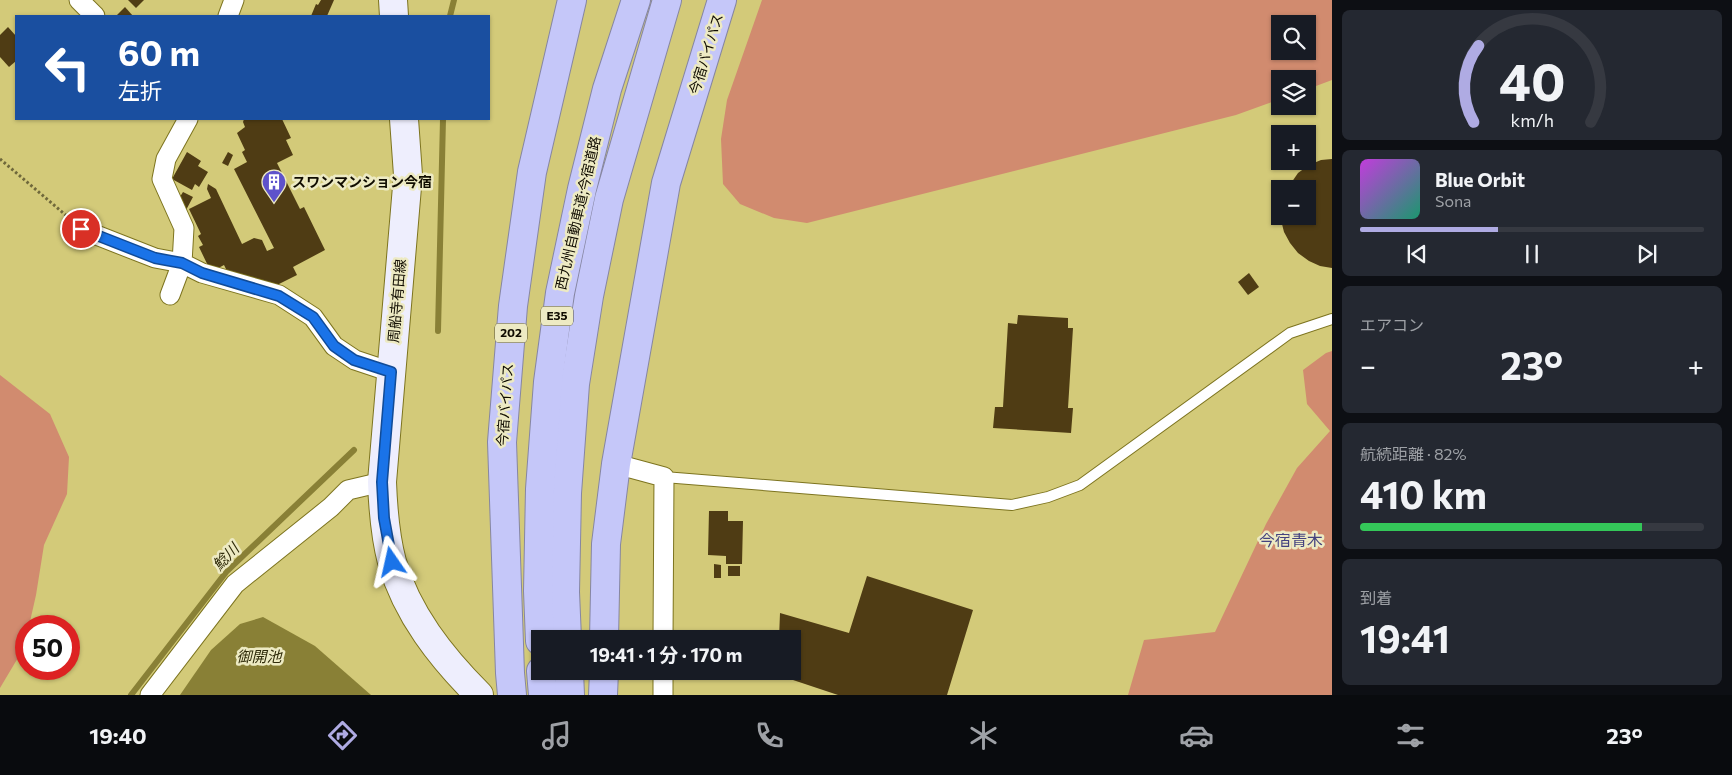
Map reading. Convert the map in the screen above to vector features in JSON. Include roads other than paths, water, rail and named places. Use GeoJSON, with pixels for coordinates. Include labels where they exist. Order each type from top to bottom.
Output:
{"type":"FeatureCollection","features":[{"type":"Feature","properties":{"kind":"highway","name":"今宿バイパス"},"geometry":{"type":"LineString","coordinates":[[511,684],[502,442],[513,306],[532,172],[572,0]]}},
{"type":"Feature","properties":{"kind":"highway","name":"西九州自動車道;今宿道路"},"geometry":{"type":"LineString","coordinates":[[540,630],[538,591],[540,489],[548,382],[560,293],[582,189],[607,89],[636,0]]}},
{"type":"Feature","properties":{"kind":"highway","name":"西九州自動車道;今宿道路"},"geometry":{"type":"LineString","coordinates":[[567,630],[565,592],[567,493],[576,374],[589,296],[609,199],[667,0]]}},
{"type":"Feature","properties":{"kind":"highway","name":"今宿バイパス"},"geometry":{"type":"LineString","coordinates":[[604,630],[606,544],[616,464],[666,183],[722,0]]}},
{"type":"Feature","properties":{"kind":"highway"},"geometry":{"type":"LineString","coordinates":[[542,680],[543,695]]}},
{"type":"Feature","properties":{"kind":"highway"},"geometry":{"type":"LineString","coordinates":[[569,680],[570,695]]}},
{"type":"Feature","properties":{"kind":"highway"},"geometry":{"type":"LineString","coordinates":[[604,680],[604,695]]}},
{"type":"Feature","properties":{"kind":"main road"},"geometry":{"type":"LineString","coordinates":[[393,0],[394,15]]}},
{"type":"Feature","properties":{"kind":"main road","name":"周船寺有田線"},"geometry":{"type":"LineString","coordinates":[[404,120],[408,175],[382,482],[384,518],[392,562],[408,601],[431,642],[479,695]]}},
{"type":"Feature","properties":{"kind":"street"},"geometry":{"type":"LineString","coordinates":[[79,0],[94,15]]}},
{"type":"Feature","properties":{"kind":"street"},"geometry":{"type":"LineString","coordinates":[[228,15],[234,0]]}},
{"type":"Feature","properties":{"kind":"street"},"geometry":{"type":"LineString","coordinates":[[170,295],[182,263],[184,228],[162,179],[166,159],[187,120]]}},
{"type":"Feature","properties":{"kind":"street"},"geometry":{"type":"LineString","coordinates":[[81,229],[155,258],[182,263],[202,273],[279,296],[313,317],[334,346],[354,360],[391,372]]}},
{"type":"Feature","properties":{"kind":"street"},"geometry":{"type":"LineString","coordinates":[[616,464],[664,477],[663,630]]}},
{"type":"Feature","properties":{"kind":"street"},"geometry":{"type":"LineString","coordinates":[[150,695],[235,584],[331,507],[348,490],[382,482]]}},
{"type":"Feature","properties":{"kind":"street"},"geometry":{"type":"LineString","coordinates":[[663,680],[663,695]]}},
{"type":"Feature","properties":{"kind":"lane"},"geometry":{"type":"LineString","coordinates":[[664,477],[1012,505],[1048,496],[1080,485],[1290,333],[1332,319]]}},
{"type":"Feature","properties":{"kind":"water","name":"御開池"},"geometry":{"type":"Polygon","coordinates":[[[263,617],[315,646],[371,695],[180,695],[211,650],[240,624],[263,617]]]}},
{"type":"Feature","properties":{"kind":"waterway"},"geometry":{"type":"LineString","coordinates":[[450,15],[454,0]]}},
{"type":"Feature","properties":{"kind":"waterway"},"geometry":{"type":"LineString","coordinates":[[438,331],[443,120]]}},
{"type":"Feature","properties":{"kind":"waterway","name":"鯰川"},"geometry":{"type":"LineString","coordinates":[[131,695],[227,571],[354,450]]}},
{"type":"Feature","properties":{"kind":"place","name":"スワンマンション今宿"},"geometry":{"type":"Point","coordinates":[274,203]}},
{"type":"Feature","properties":{"kind":"district","name":"今宿青木"},"geometry":{"type":"Point","coordinates":[1291,540]}}]}
